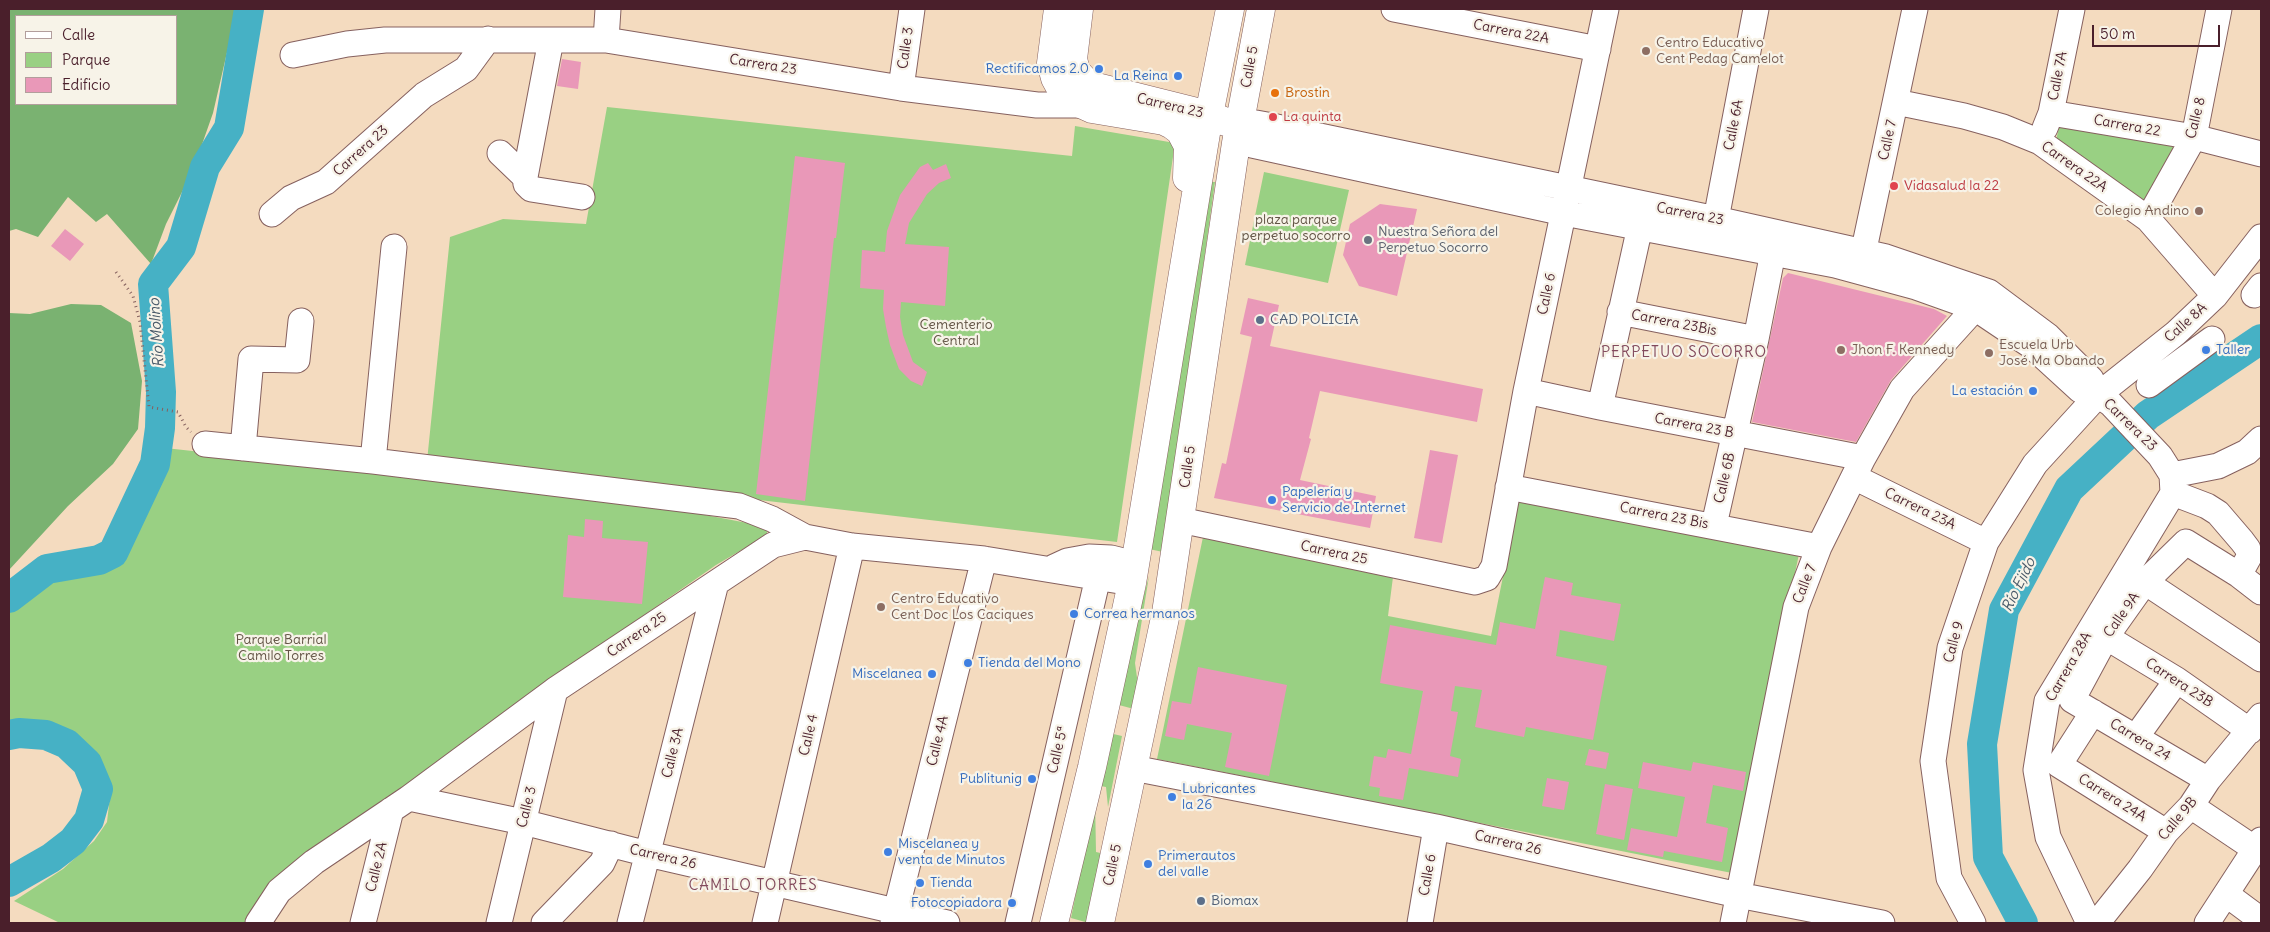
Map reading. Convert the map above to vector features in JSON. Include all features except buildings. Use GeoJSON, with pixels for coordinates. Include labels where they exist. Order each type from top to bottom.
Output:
{"type":"FeatureCollection","features":[{"type":"Feature","properties":{"kind":"main road"},"geometry":{"type":"LineString","coordinates":[[1058,9],[1064,67]]}},
{"type":"Feature","properties":{"kind":"main road"},"geometry":{"type":"LineString","coordinates":[[1064,67],[1073,59],[1080,9]]}},
{"type":"Feature","properties":{"kind":"main road"},"geometry":{"type":"LineString","coordinates":[[1056,922],[1133,574],[1209,115],[1230,9]]}},
{"type":"Feature","properties":{"kind":"main road","name":"Calle 5"},"geometry":{"type":"LineString","coordinates":[[1105,922],[1133,768],[1166,613],[1239,127],[1261,9]]}},
{"type":"Feature","properties":{"kind":"main road","name":"Carrera 23"},"geometry":{"type":"LineString","coordinates":[[1191,232],[1185,195],[1188,146],[1180,131],[1164,121],[1092,109],[1080,105],[1061,88],[1055,78],[1064,67],[1089,85],[1101,90],[1209,115],[1239,127]]}},
{"type":"Feature","properties":{"kind":"main road"},"geometry":{"type":"LineString","coordinates":[[1133,574],[1152,562],[1162,570],[1166,613]]}},
{"type":"Feature","properties":{"kind":"main road"},"geometry":{"type":"LineString","coordinates":[[1099,734],[1109,728],[1121,727],[1132,732],[1139,742]]}},
{"type":"Feature","properties":{"kind":"street"},"geometry":{"type":"LineString","coordinates":[[606,40],[608,9]]}},
{"type":"Feature","properties":{"kind":"street","name":"Calle 3"},"geometry":{"type":"LineString","coordinates":[[901,88],[912,9]]}},
{"type":"Feature","properties":{"kind":"street","name":"Carrera 22A"},"geometry":{"type":"LineString","coordinates":[[1394,9],[1598,49]]}},
{"type":"Feature","properties":{"kind":"street","name":"Calle 6"},"geometry":{"type":"LineString","coordinates":[[1487,578],[1494,566],[1526,391],[1606,9]]}},
{"type":"Feature","properties":{"kind":"street","name":"Calle 6A"},"geometry":{"type":"LineString","coordinates":[[1714,230],[1756,9]]}},
{"type":"Feature","properties":{"kind":"street","name":"Calle 7"},"geometry":{"type":"LineString","coordinates":[[1862,261],[1915,9]]}},
{"type":"Feature","properties":{"kind":"street","name":"Calle 7A"},"geometry":{"type":"LineString","coordinates":[[2040,142],[2051,113],[2072,9]]}},
{"type":"Feature","properties":{"kind":"street","name":"Calle 8"},"geometry":{"type":"LineString","coordinates":[[2148,218],[2194,137],[2219,9]]}},
{"type":"Feature","properties":{"kind":"street","name":"Carrera 23"},"geometry":{"type":"LineString","coordinates":[[272,214],[291,198],[326,182],[424,94],[466,69],[488,39]]}},
{"type":"Feature","properties":{"kind":"street","name":"Carrera 23"},"geometry":{"type":"LineString","coordinates":[[293,55],[347,44],[385,40],[606,40],[901,88],[1037,105],[1080,105]]}},
{"type":"Feature","properties":{"kind":"street"},"geometry":{"type":"LineString","coordinates":[[551,40],[525,176],[526,184],[531,189],[582,197]]}},
{"type":"Feature","properties":{"kind":"street"},"geometry":{"type":"LineString","coordinates":[[1037,105],[1064,67]]}},
{"type":"Feature","properties":{"kind":"street","name":"Carrera 22A"},"geometry":{"type":"LineString","coordinates":[[1896,102],[1964,116],[2004,127],[2040,142],[2148,218],[2215,296]]}},
{"type":"Feature","properties":{"kind":"street","name":"Carrera 22"},"geometry":{"type":"LineString","coordinates":[[2051,113],[2194,137],[2261,154]]}},
{"type":"Feature","properties":{"kind":"street","name":"Carrera 23"},"geometry":{"type":"LineString","coordinates":[[1642,217],[1569,188],[1267,125],[1256,123],[1239,127],[1252,145],[1564,213],[1642,217],[1862,261],[1886,257],[1982,300],[2080,390],[2098,395],[2119,412],[2169,475]]}},
{"type":"Feature","properties":{"kind":"street"},"geometry":{"type":"LineString","coordinates":[[500,153],[525,176]]}},
{"type":"Feature","properties":{"kind":"street"},"geometry":{"type":"LineString","coordinates":[[1600,408],[1642,217]]}},
{"type":"Feature","properties":{"kind":"street","name":"Calle 8A"},"geometry":{"type":"LineString","coordinates":[[2098,395],[2176,333],[2215,296],[2261,237]]}},
{"type":"Feature","properties":{"kind":"street","name":"Calle 6B"},"geometry":{"type":"LineString","coordinates":[[1714,526],[1736,434],[1775,243]]}},
{"type":"Feature","properties":{"kind":"street"},"geometry":{"type":"LineString","coordinates":[[373,461],[394,247]]}},
{"type":"Feature","properties":{"kind":"street","name":"Calle 7"},"geometry":{"type":"LineString","coordinates":[[1733,923],[1796,606],[1820,547],[1858,467],[1902,389],[1982,300]]}},
{"type":"Feature","properties":{"kind":"street","name":"Carrera 23Bis"},"geometry":{"type":"LineString","coordinates":[[1620,312],[1756,339]]}},
{"type":"Feature","properties":{"kind":"street"},"geometry":{"type":"LineString","coordinates":[[243,448],[251,358],[297,360],[301,321]]}},
{"type":"Feature","properties":{"kind":"street"},"geometry":{"type":"LineString","coordinates":[[2176,333],[2191,354]]}},
{"type":"Feature","properties":{"kind":"street"},"geometry":{"type":"LineString","coordinates":[[2149,385],[2212,339]]}},
{"type":"Feature","properties":{"kind":"street","name":"Carrera 23 B"},"geometry":{"type":"LineString","coordinates":[[1526,391],[1600,408],[1736,434],[1858,467]]}},
{"type":"Feature","properties":{"kind":"street","name":"Calle 9"},"geometry":{"type":"LineString","coordinates":[[1973,923],[1949,878],[1933,761],[1950,648],[1986,542],[2035,464],[2098,395]]}},
{"type":"Feature","properties":{"kind":"street"},"geometry":{"type":"LineString","coordinates":[[2169,475],[2218,466],[2247,452],[2261,439]]}},
{"type":"Feature","properties":{"kind":"street"},"geometry":{"type":"LineString","coordinates":[[205,444],[373,461],[739,506],[772,519],[805,536]]}},
{"type":"Feature","properties":{"kind":"street","name":"Carrera 23A"},"geometry":{"type":"LineString","coordinates":[[1858,467],[1986,542]]}},
{"type":"Feature","properties":{"kind":"street"},"geometry":{"type":"LineString","coordinates":[[2169,475],[2218,513],[2242,541],[2248,549],[2249,557],[2240,575],[2261,592]]}},
{"type":"Feature","properties":{"kind":"street","name":"Carrera 28A"},"geometry":{"type":"LineString","coordinates":[[2089,923],[2048,837],[2036,770],[2047,701],[2169,475]]}},
{"type":"Feature","properties":{"kind":"street","name":"Carrera 23 Bis"},"geometry":{"type":"LineString","coordinates":[[1508,487],[1820,547]]}},
{"type":"Feature","properties":{"kind":"street","name":"Carrera 25"},"geometry":{"type":"LineString","coordinates":[[1180,520],[1476,582],[1487,578]]}},
{"type":"Feature","properties":{"kind":"street","name":"Carrera 25"},"geometry":{"type":"LineString","coordinates":[[258,923],[279,891],[314,862],[400,804],[556,690],[773,545],[805,536],[852,546],[984,559],[1098,577],[1133,574]]}},
{"type":"Feature","properties":{"kind":"street","name":"Calle 9A"},"geometry":{"type":"LineString","coordinates":[[2059,765],[2083,706],[2106,638],[2145,582],[2186,542],[2240,575]]}},
{"type":"Feature","properties":{"kind":"street","name":"Calle 4"},"geometry":{"type":"LineString","coordinates":[[765,923],[852,546]]}},
{"type":"Feature","properties":{"kind":"street"},"geometry":{"type":"LineString","coordinates":[[1047,570],[1067,561],[1089,557],[1111,558],[1133,574]]}},
{"type":"Feature","properties":{"kind":"street","name":"Calle 4A"},"geometry":{"type":"LineString","coordinates":[[895,917],[984,559]]}},
{"type":"Feature","properties":{"kind":"street","name":"Calle 5ª"},"geometry":{"type":"LineString","coordinates":[[1018,923],[1098,577]]}},
{"type":"Feature","properties":{"kind":"street"},"geometry":{"type":"LineString","coordinates":[[2145,582],[2261,659]]}},
{"type":"Feature","properties":{"kind":"street","name":"Calle 3A"},"geometry":{"type":"LineString","coordinates":[[630,923],[716,583]]}},
{"type":"Feature","properties":{"kind":"street","name":"Carrera 23B"},"geometry":{"type":"LineString","coordinates":[[2106,638],[2177,680],[2256,723]]}},
{"type":"Feature","properties":{"kind":"street"},"geometry":{"type":"LineString","coordinates":[[2136,737],[2177,680]]}},
{"type":"Feature","properties":{"kind":"street","name":"Calle 3"},"geometry":{"type":"LineString","coordinates":[[499,923],[556,690]]}},
{"type":"Feature","properties":{"kind":"street","name":"Carrera 24"},"geometry":{"type":"LineString","coordinates":[[2083,706],[2208,780]]}},
{"type":"Feature","properties":{"kind":"street","name":"Calle 9B"},"geometry":{"type":"LineString","coordinates":[[2097,923],[2140,869],[2166,832],[2191,806],[2208,780],[2256,723]]}},
{"type":"Feature","properties":{"kind":"street","name":"Carrera 24A"},"geometry":{"type":"LineString","coordinates":[[2059,765],[2166,832]]}},
{"type":"Feature","properties":{"kind":"street","name":"Carrera 26"},"geometry":{"type":"LineString","coordinates":[[1133,768],[1436,827],[1738,895],[1869,922]]}},
{"type":"Feature","properties":{"kind":"street","name":"Carrera 26"},"geometry":{"type":"LineString","coordinates":[[400,804],[523,822],[648,854],[775,883],[895,917],[947,923]]}},
{"type":"Feature","properties":{"kind":"street","name":"Calle 2A"},"geometry":{"type":"LineString","coordinates":[[363,923],[400,804]]}},
{"type":"Feature","properties":{"kind":"street"},"geometry":{"type":"LineString","coordinates":[[2191,806],[2258,845],[2207,923]]}},
{"type":"Feature","properties":{"kind":"street","name":"Calle 6"},"geometry":{"type":"LineString","coordinates":[[1420,923],[1436,827]]}},
{"type":"Feature","properties":{"kind":"street"},"geometry":{"type":"LineString","coordinates":[[544,923],[602,863],[611,844]]}},
{"type":"Feature","properties":{"kind":"street"},"geometry":{"type":"LineString","coordinates":[[2226,894],[2261,920]]}},
{"type":"Feature","properties":{"kind":"path"},"geometry":{"type":"LineString","coordinates":[[116,272],[133,296],[140,322],[149,407],[178,412]]}},
{"type":"Feature","properties":{"kind":"green space"},"geometry":{"type":"Polygon","coordinates":[[[9,9],[237,9],[213,113],[193,170],[166,224],[151,264],[107,214],[96,222],[68,197],[38,237],[16,229],[9,231],[9,9]]]}},
{"type":"Feature","properties":{"kind":"green space","name":"Cementerio Central"},"geometry":{"type":"Polygon","coordinates":[[[607,107],[1072,156],[1075,126],[1175,143],[1117,542],[427,461],[450,237],[503,219],[586,224],[607,107]]]}},
{"type":"Feature","properties":{"kind":"green space"},"geometry":{"type":"Polygon","coordinates":[[[2070,124],[2174,145],[2175,149],[2142,209],[2056,140],[2059,128],[2070,124]]]}},
{"type":"Feature","properties":{"kind":"green space","name":"plaza parque perpetuo socorro"},"geometry":{"type":"Polygon","coordinates":[[[1264,172],[1349,190],[1328,283],[1245,265],[1264,172]]]}},
{"type":"Feature","properties":{"kind":"green space"},"geometry":{"type":"Polygon","coordinates":[[[1207,182],[1215,182],[1163,552],[1149,549],[1207,182]]]}},
{"type":"Feature","properties":{"kind":"green space"},"geometry":{"type":"Polygon","coordinates":[[[71,304],[101,305],[131,323],[142,381],[138,429],[113,464],[68,506],[9,570],[9,313],[30,314],[71,304]]]}},
{"type":"Feature","properties":{"kind":"green space","name":"Parque Barrial Camilo Torres"},"geometry":{"type":"Polygon","coordinates":[[[165,448],[423,476],[663,507],[758,525],[767,528],[767,535],[716,565],[575,663],[246,923],[60,923],[14,901],[63,869],[94,841],[107,822],[110,796],[99,759],[80,738],[50,723],[15,721],[9,724],[9,611],[44,583],[70,572],[98,568],[115,563],[132,535],[156,482],[165,448]]]}},
{"type":"Feature","properties":{"kind":"green space"},"geometry":{"type":"Polygon","coordinates":[[[1519,497],[1799,554],[1732,873],[1157,759],[1203,537],[1393,577],[1388,616],[1491,636],[1519,497]]]}},
{"type":"Feature","properties":{"kind":"green space"},"geometry":{"type":"Polygon","coordinates":[[[1149,576],[1135,663],[1139,692],[1134,709],[1115,704],[1149,576]]]}},
{"type":"Feature","properties":{"kind":"green space"},"geometry":{"type":"Polygon","coordinates":[[[1109,733],[1122,736],[1108,807],[1106,787],[1095,785],[1109,733]]]}},
{"type":"Feature","properties":{"kind":"green space"},"geometry":{"type":"Polygon","coordinates":[[[1095,799],[1096,852],[1105,854],[1089,923],[1071,918],[1095,799]]]}},
{"type":"Feature","properties":{"kind":"waterway","name":"Río Molino"},"geometry":{"type":"LineString","coordinates":[[9,598],[47,569],[99,560],[113,553],[155,464],[160,428],[161,392],[153,284],[181,247],[205,167],[229,128],[249,9]]}},
{"type":"Feature","properties":{"kind":"waterway","name":"Río Ejido"},"geometry":{"type":"LineString","coordinates":[[2023,923],[1988,857],[1982,744],[2004,610],[2069,489],[2148,415],[2261,339]]}},
{"type":"Feature","properties":{"kind":"waterway","name":"Río Molino"},"geometry":{"type":"LineString","coordinates":[[9,735],[19,733],[46,735],[67,744],[87,763],[98,789],[89,820],[73,841],[51,858],[9,882]]}},
{"type":"Feature","properties":{"kind":"place","name":"Centro Educativo Cent Pedag Camelot"},"geometry":{"type":"Point","coordinates":[1646,51]}},
{"type":"Feature","properties":{"kind":"place","name":"Rectificamos 2.0"},"geometry":{"type":"Point","coordinates":[1099,69]}},
{"type":"Feature","properties":{"kind":"place","name":"La Reina"},"geometry":{"type":"Point","coordinates":[1178,76]}},
{"type":"Feature","properties":{"kind":"place","name":"Brostin"},"geometry":{"type":"Point","coordinates":[1275,93]}},
{"type":"Feature","properties":{"kind":"place","name":"La quinta"},"geometry":{"type":"Point","coordinates":[1273,117]}},
{"type":"Feature","properties":{"kind":"place","name":"Vidasalud la 22"},"geometry":{"type":"Point","coordinates":[1894,186]}},
{"type":"Feature","properties":{"kind":"place","name":"Colegio Andino"},"geometry":{"type":"Point","coordinates":[2199,211]}},
{"type":"Feature","properties":{"kind":"place","name":"Nuestra Señora del Perpetuo Socorro"},"geometry":{"type":"Point","coordinates":[1368,240]}},
{"type":"Feature","properties":{"kind":"place","name":"CAD POLICIA"},"geometry":{"type":"Point","coordinates":[1260,320]}},
{"type":"Feature","properties":{"kind":"place","name":"Jhon F. Kennedy"},"geometry":{"type":"Point","coordinates":[1841,350]}},
{"type":"Feature","properties":{"kind":"place","name":"Taller"},"geometry":{"type":"Point","coordinates":[2206,350]}},
{"type":"Feature","properties":{"kind":"place","name":"Escuela Urb José Ma Obando"},"geometry":{"type":"Point","coordinates":[1989,353]}},
{"type":"Feature","properties":{"kind":"place","name":"La estación"},"geometry":{"type":"Point","coordinates":[2033,391]}},
{"type":"Feature","properties":{"kind":"place","name":"Papelería y Servicio de Internet"},"geometry":{"type":"Point","coordinates":[1272,500]}},
{"type":"Feature","properties":{"kind":"place","name":"Centro Educativo Cent Doc Los Caciques"},"geometry":{"type":"Point","coordinates":[881,607]}},
{"type":"Feature","properties":{"kind":"place","name":"Correa hermanos"},"geometry":{"type":"Point","coordinates":[1074,614]}},
{"type":"Feature","properties":{"kind":"place","name":"Tienda del Mono"},"geometry":{"type":"Point","coordinates":[968,663]}},
{"type":"Feature","properties":{"kind":"place","name":"Miscelanea"},"geometry":{"type":"Point","coordinates":[932,674]}},
{"type":"Feature","properties":{"kind":"place","name":"Publitunig"},"geometry":{"type":"Point","coordinates":[1032,779]}},
{"type":"Feature","properties":{"kind":"place","name":"Lubricantes la 26"},"geometry":{"type":"Point","coordinates":[1172,797]}},
{"type":"Feature","properties":{"kind":"place","name":"Miscelanea y venta de Minutos"},"geometry":{"type":"Point","coordinates":[888,852]}},
{"type":"Feature","properties":{"kind":"place","name":"Primerautos del valle"},"geometry":{"type":"Point","coordinates":[1148,864]}},
{"type":"Feature","properties":{"kind":"place","name":"Tienda"},"geometry":{"type":"Point","coordinates":[920,883]}},
{"type":"Feature","properties":{"kind":"place","name":"Biomax"},"geometry":{"type":"Point","coordinates":[1201,901]}},
{"type":"Feature","properties":{"kind":"place","name":"Fotocopiadora"},"geometry":{"type":"Point","coordinates":[1012,903]}},
{"type":"Feature","properties":{"kind":"district","name":"PERPETUO SOCORRO"},"geometry":{"type":"Point","coordinates":[1684,353]}},
{"type":"Feature","properties":{"kind":"district","name":"CAMILO TORRES"},"geometry":{"type":"Point","coordinates":[753,886]}}]}
